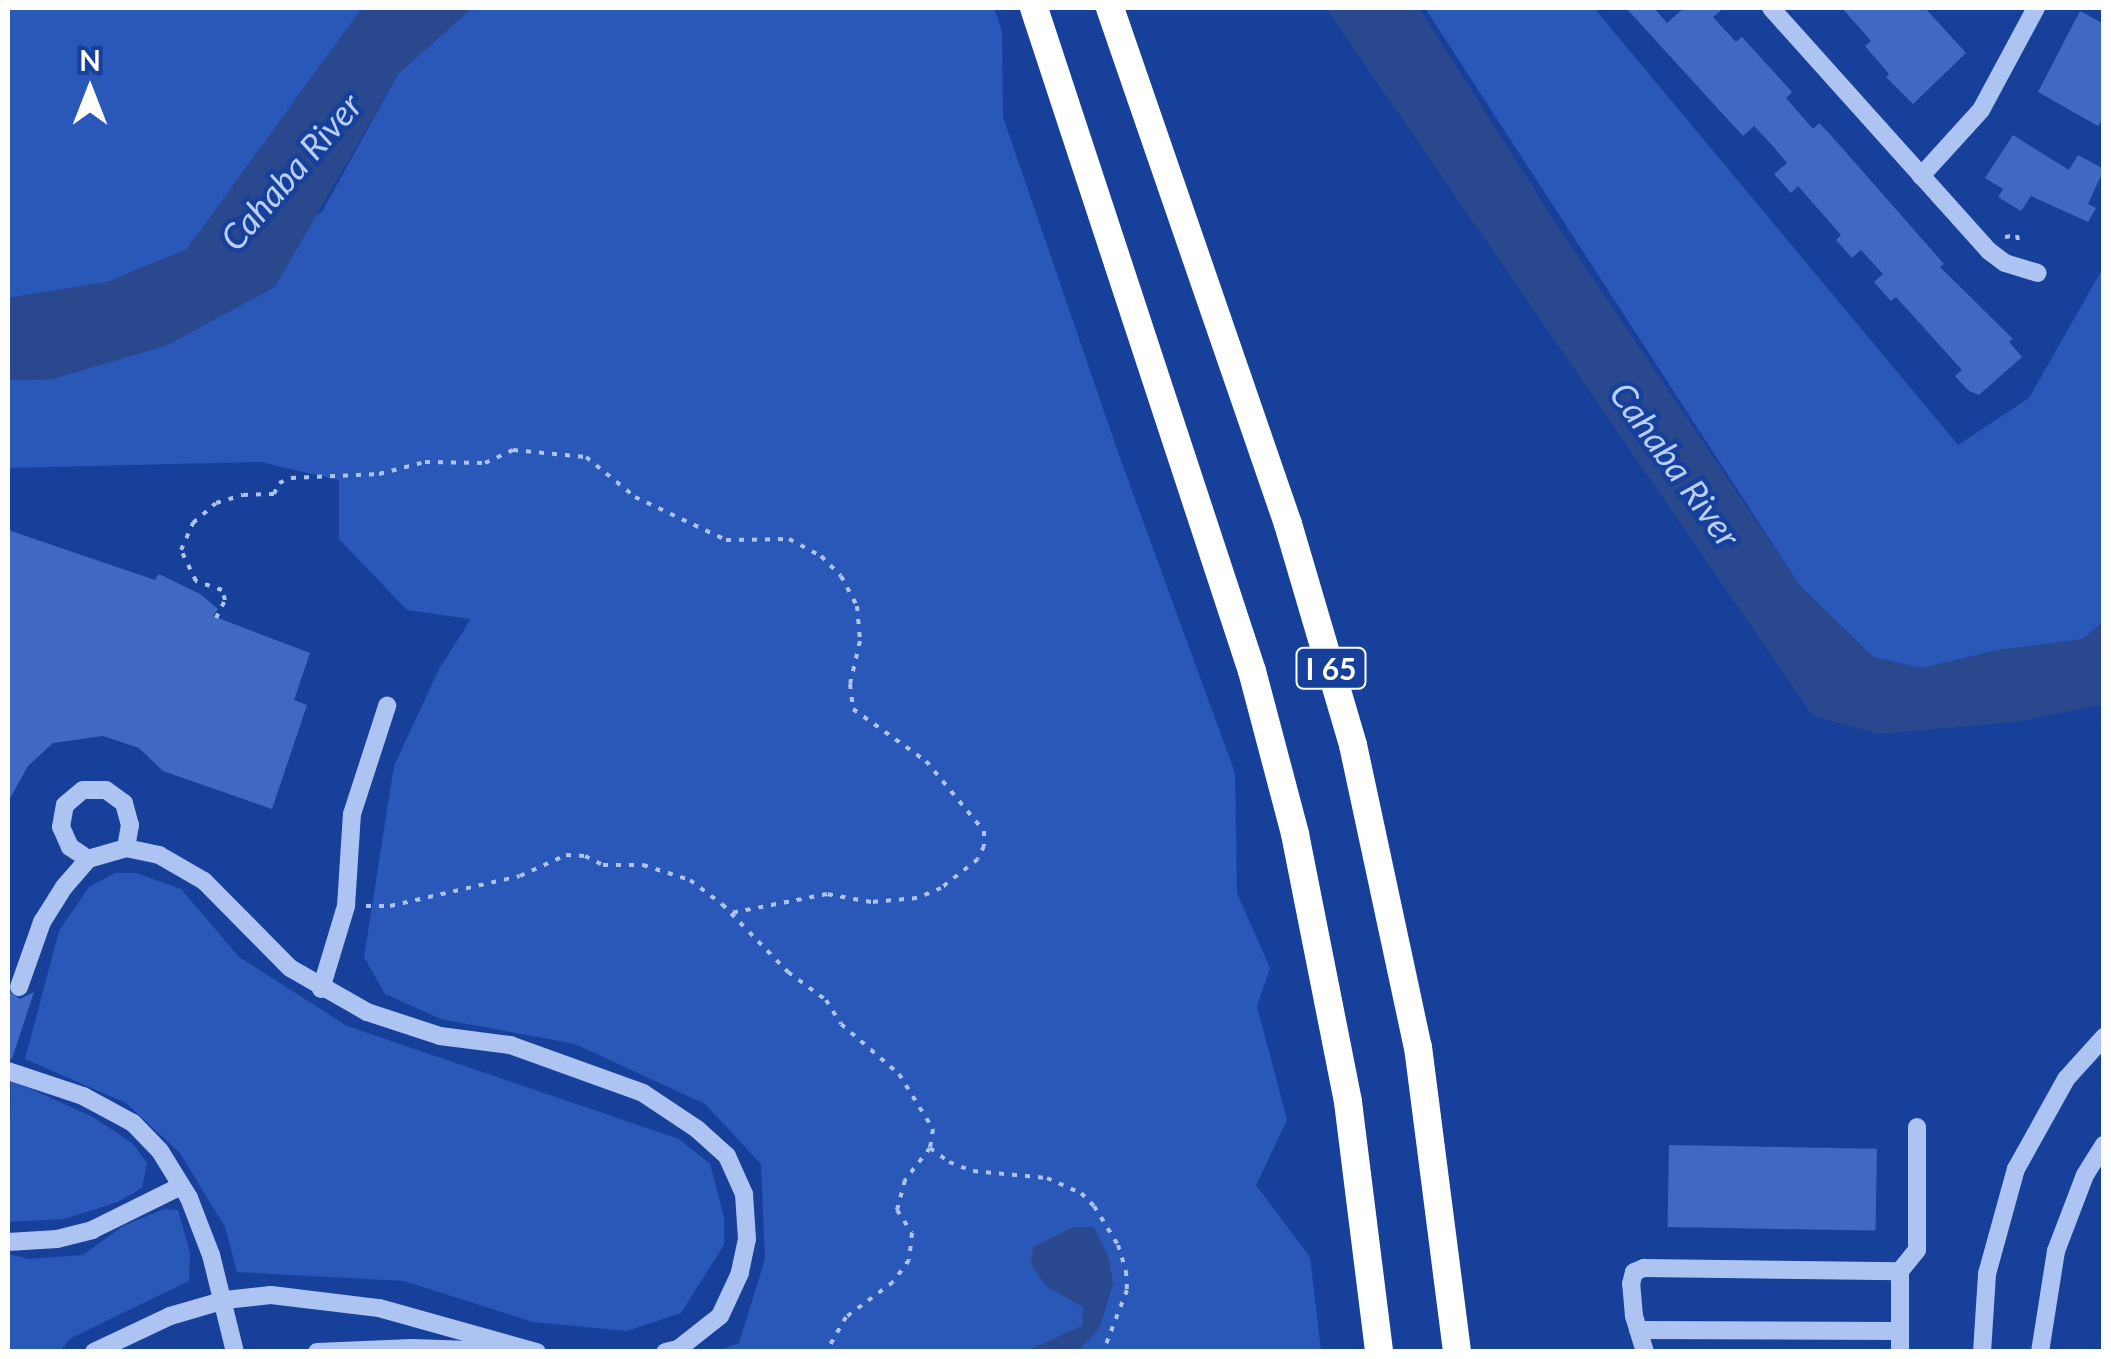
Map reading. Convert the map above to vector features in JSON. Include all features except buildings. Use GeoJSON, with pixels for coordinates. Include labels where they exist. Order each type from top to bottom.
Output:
{"type":"FeatureCollection","features":[{"type":"Feature","properties":{"kind":"highway","name":"I 65"},"geometry":{"type":"LineString","coordinates":[[1110,8],[1276,490],[1352,745],[1418,1046],[1457,1352]]}},
{"type":"Feature","properties":{"kind":"highway","name":"I 65"},"geometry":{"type":"LineString","coordinates":[[1036,15],[1252,671],[1291,818],[1348,1102],[1379,1352]]}},
{"type":"Feature","properties":{"kind":"street"},"geometry":{"type":"LineString","coordinates":[[1772,8],[1989,251],[2005,262],[2038,273]]}},
{"type":"Feature","properties":{"kind":"street"},"geometry":{"type":"LineString","coordinates":[[1921,176],[1981,110],[2036,8]]}},
{"type":"Feature","properties":{"kind":"street"},"geometry":{"type":"LineString","coordinates":[[321,989],[346,906],[352,814],[387,706]]}},
{"type":"Feature","properties":{"kind":"street"},"geometry":{"type":"LineString","coordinates":[[88,860],[70,847],[60,827],[65,805],[83,790],[106,790],[124,804],[130,825],[126,848]]}},
{"type":"Feature","properties":{"kind":"street"},"geometry":{"type":"LineString","coordinates":[[19,987],[42,922],[88,860],[126,848],[158,855],[204,881],[262,944],[321,989],[402,1026],[510,1045],[627,1086],[697,1129],[728,1156],[744,1194],[747,1239],[740,1274],[720,1316],[678,1348],[665,1352]]}},
{"type":"Feature","properties":{"kind":"street"},"geometry":{"type":"LineString","coordinates":[[1982,1352],[1987,1274],[2016,1169],[2066,1079],[2104,1037]]}},
{"type":"Feature","properties":{"kind":"street"},"geometry":{"type":"LineString","coordinates":[[8,1072],[83,1096],[133,1123],[160,1150],[181,1186],[225,1300],[234,1352]]}},
{"type":"Feature","properties":{"kind":"street"},"geometry":{"type":"LineString","coordinates":[[1900,1352],[1900,1272],[1917,1250],[1917,1127]]}},
{"type":"Feature","properties":{"kind":"street"},"geometry":{"type":"LineString","coordinates":[[2040,1352],[2056,1251],[2085,1176],[2104,1144]]}},
{"type":"Feature","properties":{"kind":"street"},"geometry":{"type":"LineString","coordinates":[[8,1242],[56,1240],[92,1230],[181,1186]]}},
{"type":"Feature","properties":{"kind":"street"},"geometry":{"type":"LineString","coordinates":[[1645,1352],[1631,1284],[1634,1272],[1644,1268],[1900,1272]]}},
{"type":"Feature","properties":{"kind":"street"},"geometry":{"type":"LineString","coordinates":[[94,1352],[170,1316],[225,1300],[271,1295],[322,1298],[379,1308],[537,1352]]}},
{"type":"Feature","properties":{"kind":"street"},"geometry":{"type":"LineString","coordinates":[[1638,1330],[1900,1331]]}},
{"type":"Feature","properties":{"kind":"street"},"geometry":{"type":"LineString","coordinates":[[317,1352],[412,1348],[504,1352]]}},
{"type":"Feature","properties":{"kind":"path"},"geometry":{"type":"LineString","coordinates":[[216,618],[225,600],[222,590],[196,581],[182,550],[193,523],[216,503],[243,495],[274,494],[279,483],[291,478],[379,474],[425,462],[484,464],[513,450],[586,458],[635,498],[726,540],[762,536],[789,539],[821,556],[841,576],[857,606],[860,640],[850,684],[853,709],[926,761],[984,832],[984,846],[978,859],[941,888],[917,898],[872,902],[827,894],[730,912]]}},
{"type":"Feature","properties":{"kind":"path"},"geometry":{"type":"LineString","coordinates":[[346,906],[390,906],[520,876],[566,855],[585,856],[603,865],[643,866],[690,880],[730,912],[788,972],[826,1000],[841,1024],[900,1074],[933,1129],[930,1148],[906,1180],[898,1210],[912,1234],[909,1260],[893,1282],[846,1317],[826,1352]]}},
{"type":"Feature","properties":{"kind":"path"},"geometry":{"type":"LineString","coordinates":[[930,1148],[948,1162],[974,1171],[1047,1178],[1081,1193],[1094,1206],[1118,1245],[1126,1271],[1127,1290],[1103,1352]]}},
{"type":"Feature","properties":{"kind":"shaded area"},"geometry":{"type":"Polygon","coordinates":[[[8,8],[362,8],[187,249],[108,282],[8,298],[8,8]]]}},
{"type":"Feature","properties":{"kind":"shaded area"},"geometry":{"type":"Polygon","coordinates":[[[472,8],[994,8],[1002,31],[1003,117],[1119,455],[1235,773],[1237,893],[1270,968],[1257,1006],[1287,1120],[1256,1185],[1310,1257],[1321,1351],[718,1351],[739,1343],[765,1259],[761,1164],[705,1104],[575,1044],[441,1019],[385,994],[364,957],[394,766],[439,669],[471,619],[407,610],[339,539],[339,480],[260,462],[8,468],[8,380],[53,379],[322,212],[398,74],[472,8]]]}},
{"type":"Feature","properties":{"kind":"shaded area"},"geometry":{"type":"Polygon","coordinates":[[[1425,8],[1594,8],[1958,445],[2029,398],[2103,268],[2103,622],[2083,639],[1999,650],[1922,668],[1873,657],[1800,586],[1425,8]]]}},
{"type":"Feature","properties":{"kind":"shaded area"},"geometry":{"type":"Polygon","coordinates":[[[115,873],[136,873],[181,889],[239,957],[347,1026],[679,1139],[710,1164],[724,1217],[724,1245],[681,1313],[627,1331],[533,1322],[404,1281],[237,1272],[225,1227],[180,1153],[126,1103],[25,1059],[59,931],[89,887],[115,873]]]}},
{"type":"Feature","properties":{"kind":"shaded area"},"geometry":{"type":"Polygon","coordinates":[[[11,1080],[93,1117],[132,1143],[147,1163],[142,1188],[118,1202],[64,1219],[8,1222],[11,1080]]]}},
{"type":"Feature","properties":{"kind":"shaded area"},"geometry":{"type":"Polygon","coordinates":[[[164,1209],[178,1210],[190,1253],[189,1281],[71,1338],[60,1351],[8,1351],[8,1254],[29,1259],[83,1255],[123,1226],[164,1209]]]}},
{"type":"Feature","properties":{"kind":"water","name":"Cahaba River"},"geometry":{"type":"Polygon","coordinates":[[[362,8],[472,8],[398,74],[275,287],[168,345],[53,379],[8,380],[8,298],[108,282],[187,249],[362,8]]]}},
{"type":"Feature","properties":{"kind":"water","name":"Cahaba River"},"geometry":{"type":"Polygon","coordinates":[[[1326,8],[1419,8],[1553,219],[1800,586],[1873,657],[1922,668],[1999,650],[2083,639],[2103,622],[2103,704],[2016,722],[1879,734],[1813,716],[1326,8]]]}},
{"type":"Feature","properties":{"kind":"water"},"geometry":{"type":"Polygon","coordinates":[[[1073,1227],[1094,1227],[1109,1259],[1113,1284],[1099,1329],[1078,1351],[1026,1351],[1082,1326],[1083,1307],[1046,1286],[1031,1264],[1033,1247],[1073,1227]]]}}]}
